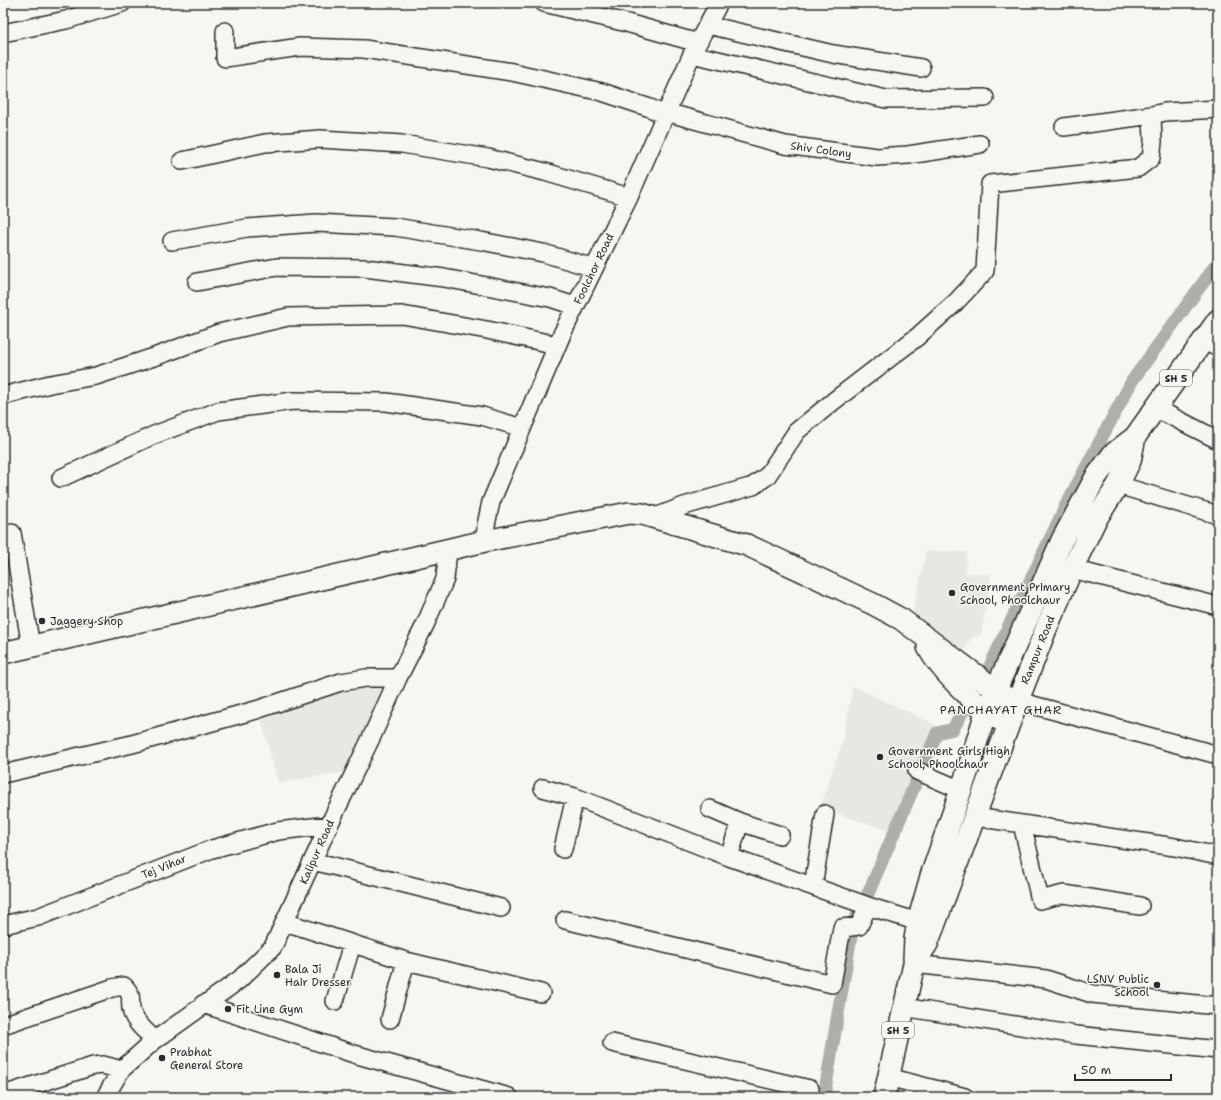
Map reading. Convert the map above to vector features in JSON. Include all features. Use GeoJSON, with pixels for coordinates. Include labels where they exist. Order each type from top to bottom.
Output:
{"type":"FeatureCollection","features":[{"type":"Feature","properties":{"kind":"main road","name":"Rampur Road"},"geometry":{"type":"LineString","coordinates":[[884,1097],[903,1007],[914,964],[927,944],[976,817],[1008,725],[1046,629],[1095,521],[1118,485],[1130,461],[1136,437],[1155,408],[1211,344],[1218,320]]}},
{"type":"Feature","properties":{"kind":"main road"},"geometry":{"type":"LineString","coordinates":[[914,964],[915,939],[918,922],[930,876],[961,790],[986,712],[1062,540],[1096,477],[1113,454],[1136,437]]}},
{"type":"Feature","properties":{"kind":"main road"},"geometry":{"type":"LineString","coordinates":[[3,653],[448,549],[629,513],[642,514],[747,545],[873,604],[900,619],[996,690],[1017,703]]}},
{"type":"Feature","properties":{"kind":"main road"},"geometry":{"type":"LineString","coordinates":[[924,637],[932,656],[963,691],[986,712],[1008,725]]}},
{"type":"Feature","properties":{"kind":"street"},"geometry":{"type":"LineString","coordinates":[[3,33],[66,20],[122,3]]}},
{"type":"Feature","properties":{"kind":"street"},"geometry":{"type":"LineString","coordinates":[[544,3],[627,23],[695,49],[886,99],[985,98]]}},
{"type":"Feature","properties":{"kind":"street","name":"Foolchor Road"},"geometry":{"type":"LineString","coordinates":[[485,541],[486,525],[491,502],[557,345],[629,197],[695,49],[719,3]]}},
{"type":"Feature","properties":{"kind":"street"},"geometry":{"type":"LineString","coordinates":[[708,25],[833,54],[921,68]]}},
{"type":"Feature","properties":{"kind":"street","name":"Shiv Colony"},"geometry":{"type":"LineString","coordinates":[[225,31],[225,58],[300,47],[364,49],[520,74],[602,92],[665,114],[785,145],[877,157],[908,155],[980,144]]}},
{"type":"Feature","properties":{"kind":"street"},"geometry":{"type":"LineString","coordinates":[[1064,126],[1165,112],[1218,109]]}},
{"type":"Feature","properties":{"kind":"street"},"geometry":{"type":"LineString","coordinates":[[653,518],[684,506],[753,486],[767,476],[797,431],[917,337],[956,302],[985,271],[990,184],[1138,168],[1151,158],[1153,142],[1152,115]]}},
{"type":"Feature","properties":{"kind":"street"},"geometry":{"type":"LineString","coordinates":[[182,161],[265,143],[321,139],[402,144],[488,158],[545,172],[629,197]]}},
{"type":"Feature","properties":{"kind":"street"},"geometry":{"type":"LineString","coordinates":[[172,241],[247,228],[316,223],[395,227],[542,253],[594,268]]}},
{"type":"Feature","properties":{"kind":"street"},"geometry":{"type":"LineString","coordinates":[[197,282],[277,267],[365,268],[444,278],[550,298],[575,306]]}},
{"type":"Feature","properties":{"kind":"street"},"geometry":{"type":"LineString","coordinates":[[3,396],[50,384],[96,376],[219,334],[288,316],[402,315],[487,330],[557,345]]}},
{"type":"Feature","properties":{"kind":"street"},"geometry":{"type":"LineString","coordinates":[[61,478],[154,435],[218,411],[293,401],[386,402],[482,416],[522,428]]}},
{"type":"Feature","properties":{"kind":"street"},"geometry":{"type":"LineString","coordinates":[[1155,408],[1218,440]]}},
{"type":"Feature","properties":{"kind":"street"},"geometry":{"type":"LineString","coordinates":[[1118,485],[1218,515]]}},
{"type":"Feature","properties":{"kind":"street"},"geometry":{"type":"LineString","coordinates":[[12,533],[31,647]]}},
{"type":"Feature","properties":{"kind":"street","name":"Kalipur Road"},"geometry":{"type":"LineString","coordinates":[[105,1097],[121,1070],[155,1040],[239,980],[273,947],[398,678],[425,625],[445,579],[448,549]]}},
{"type":"Feature","properties":{"kind":"street"},"geometry":{"type":"LineString","coordinates":[[1072,569],[1218,606]]}},
{"type":"Feature","properties":{"kind":"street"},"geometry":{"type":"LineString","coordinates":[[3,774],[132,744],[262,708],[341,682],[366,678],[398,678]]}},
{"type":"Feature","properties":{"kind":"street"},"geometry":{"type":"LineString","coordinates":[[1017,703],[1218,755]]}},
{"type":"Feature","properties":{"kind":"street"},"geometry":{"type":"LineString","coordinates":[[922,773],[961,790]]}},
{"type":"Feature","properties":{"kind":"street"},"geometry":{"type":"LineString","coordinates":[[543,788],[575,797],[729,857],[918,922]]}},
{"type":"Feature","properties":{"kind":"street"},"geometry":{"type":"LineString","coordinates":[[563,849],[575,797]]}},
{"type":"Feature","properties":{"kind":"street"},"geometry":{"type":"LineString","coordinates":[[710,808],[740,822],[780,835]]}},
{"type":"Feature","properties":{"kind":"street"},"geometry":{"type":"LineString","coordinates":[[813,886],[825,814]]}},
{"type":"Feature","properties":{"kind":"street"},"geometry":{"type":"LineString","coordinates":[[976,817],[1175,847],[1218,856]]}},
{"type":"Feature","properties":{"kind":"street"},"geometry":{"type":"LineString","coordinates":[[729,857],[740,822]]}},
{"type":"Feature","properties":{"kind":"street"},"geometry":{"type":"LineString","coordinates":[[1022,824],[1040,900],[1064,894],[1140,906]]}},
{"type":"Feature","properties":{"kind":"street","name":"Tej Vihar"},"geometry":{"type":"LineString","coordinates":[[3,925],[38,917],[212,849],[278,831],[329,825]]}},
{"type":"Feature","properties":{"kind":"street"},"geometry":{"type":"LineString","coordinates":[[313,861],[501,908]]}},
{"type":"Feature","properties":{"kind":"street"},"geometry":{"type":"LineString","coordinates":[[566,920],[832,984],[842,928],[859,926],[863,904]]}},
{"type":"Feature","properties":{"kind":"street"},"geometry":{"type":"LineString","coordinates":[[285,922],[406,962],[541,993]]}},
{"type":"Feature","properties":{"kind":"street"},"geometry":{"type":"LineString","coordinates":[[335,1001],[352,944]]}},
{"type":"Feature","properties":{"kind":"street"},"geometry":{"type":"LineString","coordinates":[[390,1019],[406,962]]}},
{"type":"Feature","properties":{"kind":"street"},"geometry":{"type":"LineString","coordinates":[[914,964],[1046,979],[1092,994],[1218,1006]]}},
{"type":"Feature","properties":{"kind":"street"},"geometry":{"type":"LineString","coordinates":[[3,1025],[112,988],[124,986],[130,992],[132,1012],[138,1024],[155,1040]]}},
{"type":"Feature","properties":{"kind":"street"},"geometry":{"type":"LineString","coordinates":[[204,1004],[354,1054],[510,1097]]}},
{"type":"Feature","properties":{"kind":"street"},"geometry":{"type":"LineString","coordinates":[[903,1007],[1076,1035],[1218,1050]]}},
{"type":"Feature","properties":{"kind":"street"},"geometry":{"type":"LineString","coordinates":[[612,1044],[810,1089],[810,1097]]}},
{"type":"Feature","properties":{"kind":"street"},"geometry":{"type":"LineString","coordinates":[[3,1095],[93,1066],[103,1065],[121,1070]]}},
{"type":"Feature","properties":{"kind":"street"},"geometry":{"type":"LineString","coordinates":[[888,1077],[965,1097]]}},
{"type":"Feature","properties":{"kind":"shaded area","name":"Government Primary School, Phoolchaur"},"geometry":{"type":"Polygon","coordinates":[[[926,551],[967,552],[965,573],[991,574],[981,635],[972,637],[961,657],[944,637],[913,612],[926,551]]]}},
{"type":"Feature","properties":{"kind":"shaded area"},"geometry":{"type":"Polygon","coordinates":[[[386,685],[349,771],[278,783],[260,715],[340,687],[386,685]]]}},
{"type":"Feature","properties":{"kind":"shaded area","name":"Government Girls High School, Phoolchaur"},"geometry":{"type":"Polygon","coordinates":[[[853,686],[936,725],[892,831],[820,808],[842,743],[853,686]]]}},
{"type":"Feature","properties":{"kind":"waterway"},"geometry":{"type":"LineString","coordinates":[[980,687],[1066,505],[1132,381],[1218,262]]}},
{"type":"Feature","properties":{"kind":"waterway"},"geometry":{"type":"LineString","coordinates":[[824,1097],[853,924],[867,896],[937,733],[953,729],[968,702]]}},
{"type":"Feature","properties":{"kind":"place","name":"Government Primary School, Phoolchaur"},"geometry":{"type":"Point","coordinates":[952,593]}},
{"type":"Feature","properties":{"kind":"place","name":"Jaggery Shop"},"geometry":{"type":"Point","coordinates":[42,621]}},
{"type":"Feature","properties":{"kind":"place","name":"Government Girls High School, Phoolchaur"},"geometry":{"type":"Point","coordinates":[880,757]}},
{"type":"Feature","properties":{"kind":"place","name":"Bala Ji Hair Dresser"},"geometry":{"type":"Point","coordinates":[277,975]}},
{"type":"Feature","properties":{"kind":"place","name":"LSNV Public School"},"geometry":{"type":"Point","coordinates":[1157,985]}},
{"type":"Feature","properties":{"kind":"place","name":"Fit Line Gym"},"geometry":{"type":"Point","coordinates":[228,1009]}},
{"type":"Feature","properties":{"kind":"place","name":"Prabhat General Store"},"geometry":{"type":"Point","coordinates":[162,1058]}},
{"type":"Feature","properties":{"kind":"district","name":"PANCHAYAT GHAR"},"geometry":{"type":"Point","coordinates":[1001,710]}}]}
